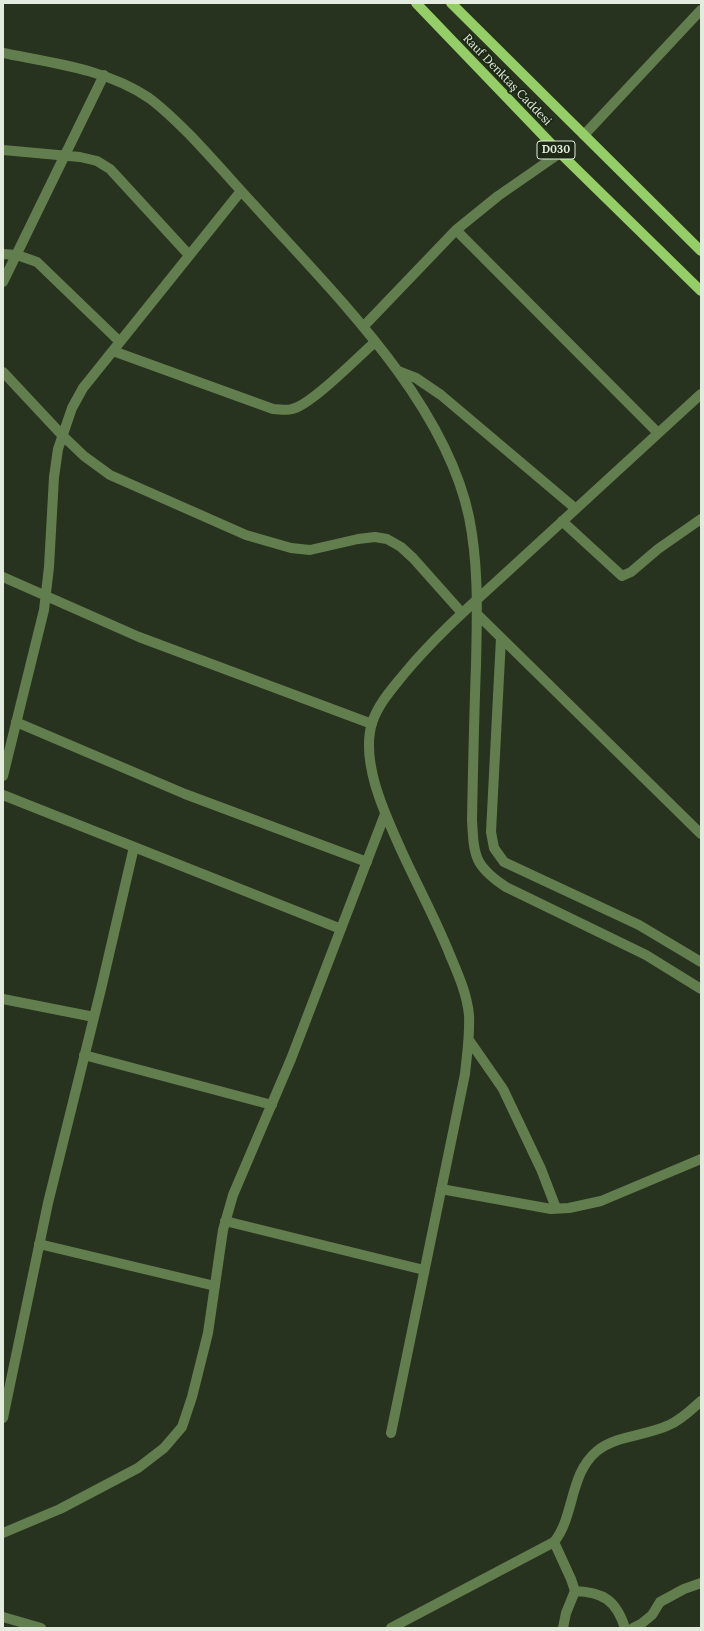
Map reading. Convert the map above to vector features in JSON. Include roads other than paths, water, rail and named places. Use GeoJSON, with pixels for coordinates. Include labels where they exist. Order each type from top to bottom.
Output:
{"type":"FeatureCollection","features":[{"type":"Feature","properties":{"kind":"main road","name":"Rauf Denktaş Caddesi"},"geometry":{"type":"LineString","coordinates":[[416,3],[560,153],[701,291]]}},
{"type":"Feature","properties":{"kind":"main road","name":"Rauf Denktaş Caddesi"},"geometry":{"type":"LineString","coordinates":[[451,3],[701,251]]}},
{"type":"Feature","properties":{"kind":"street"},"geometry":{"type":"LineString","coordinates":[[584,135],[701,10]]}},
{"type":"Feature","properties":{"kind":"street"},"geometry":{"type":"LineString","coordinates":[[3,53],[104,75],[149,98],[170,114],[362,327],[408,385],[434,426],[456,476],[468,516],[477,573],[472,820],[474,846],[478,862],[490,877],[506,887],[640,952],[701,989]]}},
{"type":"Feature","properties":{"kind":"street"},"geometry":{"type":"LineString","coordinates":[[3,282],[104,75]]}},
{"type":"Feature","properties":{"kind":"street"},"geometry":{"type":"LineString","coordinates":[[3,150],[65,155],[97,161],[110,169],[189,256]]}},
{"type":"Feature","properties":{"kind":"street"},"geometry":{"type":"LineString","coordinates":[[362,327],[456,230],[498,196],[560,153]]}},
{"type":"Feature","properties":{"kind":"street"},"geometry":{"type":"LineString","coordinates":[[3,776],[44,610],[49,567],[54,477],[58,449],[72,408],[83,388],[241,191]]}},
{"type":"Feature","properties":{"kind":"street"},"geometry":{"type":"LineString","coordinates":[[456,230],[658,433]]}},
{"type":"Feature","properties":{"kind":"street"},"geometry":{"type":"LineString","coordinates":[[3,254],[16,255],[37,262],[120,342]]}},
{"type":"Feature","properties":{"kind":"street"},"geometry":{"type":"LineString","coordinates":[[113,351],[273,409],[283,410],[293,409],[311,400],[375,342]]}},
{"type":"Feature","properties":{"kind":"street"},"geometry":{"type":"LineString","coordinates":[[396,370],[416,378],[441,395],[576,509]]}},
{"type":"Feature","properties":{"kind":"street"},"geometry":{"type":"LineString","coordinates":[[3,372],[62,435],[84,456],[110,475],[246,535],[291,548],[310,550],[358,539],[375,537],[387,539],[400,547],[413,558],[462,614]]}},
{"type":"Feature","properties":{"kind":"street"},"geometry":{"type":"LineString","coordinates":[[391,1433],[464,1074],[469,1040],[469,1013],[463,985],[434,919],[417,887],[376,791],[371,764],[370,742],[372,724],[380,706],[391,690],[425,650],[562,521],[701,394]]}},
{"type":"Feature","properties":{"kind":"street"},"geometry":{"type":"LineString","coordinates":[[562,521],[622,576],[631,572],[658,549],[701,519]]}},
{"type":"Feature","properties":{"kind":"street"},"geometry":{"type":"LineString","coordinates":[[3,577],[139,637],[372,724]]}},
{"type":"Feature","properties":{"kind":"street"},"geometry":{"type":"LineString","coordinates":[[477,614],[701,834]]}},
{"type":"Feature","properties":{"kind":"street"},"geometry":{"type":"LineString","coordinates":[[501,638],[491,832],[494,848],[504,862],[639,925],[701,962]]}},
{"type":"Feature","properties":{"kind":"street"},"geometry":{"type":"LineString","coordinates":[[16,722],[185,794],[367,862]]}},
{"type":"Feature","properties":{"kind":"street"},"geometry":{"type":"LineString","coordinates":[[3,795],[341,929]]}},
{"type":"Feature","properties":{"kind":"street"},"geometry":{"type":"LineString","coordinates":[[3,1533],[60,1510],[138,1468],[164,1448],[182,1427],[192,1397],[208,1333],[225,1221],[233,1195],[291,1059],[386,814]]}},
{"type":"Feature","properties":{"kind":"street"},"geometry":{"type":"LineString","coordinates":[[3,1418],[48,1203],[134,847]]}},
{"type":"Feature","properties":{"kind":"street"},"geometry":{"type":"LineString","coordinates":[[3,999],[94,1017]]}},
{"type":"Feature","properties":{"kind":"street"},"geometry":{"type":"LineString","coordinates":[[469,1040],[504,1089],[538,1162],[556,1208]]}},
{"type":"Feature","properties":{"kind":"street"},"geometry":{"type":"LineString","coordinates":[[84,1054],[272,1105]]}},
{"type":"Feature","properties":{"kind":"street"},"geometry":{"type":"LineString","coordinates":[[441,1189],[556,1208],[569,1208],[601,1201],[701,1159]]}},
{"type":"Feature","properties":{"kind":"street"},"geometry":{"type":"LineString","coordinates":[[225,1221],[424,1270]]}},
{"type":"Feature","properties":{"kind":"street"},"geometry":{"type":"LineString","coordinates":[[39,1244],[215,1286]]}},
{"type":"Feature","properties":{"kind":"street"},"geometry":{"type":"LineString","coordinates":[[391,1628],[554,1542],[561,1532],[573,1492],[588,1461],[597,1451],[614,1442],[669,1425],[687,1414],[701,1401]]}},
{"type":"Feature","properties":{"kind":"street"},"geometry":{"type":"LineString","coordinates":[[554,1542],[571,1579],[575,1592],[566,1613],[563,1628]]}},
{"type":"Feature","properties":{"kind":"street"},"geometry":{"type":"LineString","coordinates":[[633,1628],[641,1624],[652,1615],[660,1602],[684,1589],[701,1583]]}},
{"type":"Feature","properties":{"kind":"street"},"geometry":{"type":"LineString","coordinates":[[575,1592],[599,1594],[610,1601],[621,1614],[625,1628]]}},
{"type":"Feature","properties":{"kind":"street"},"geometry":{"type":"LineString","coordinates":[[3,1617],[41,1628]]}}]}
